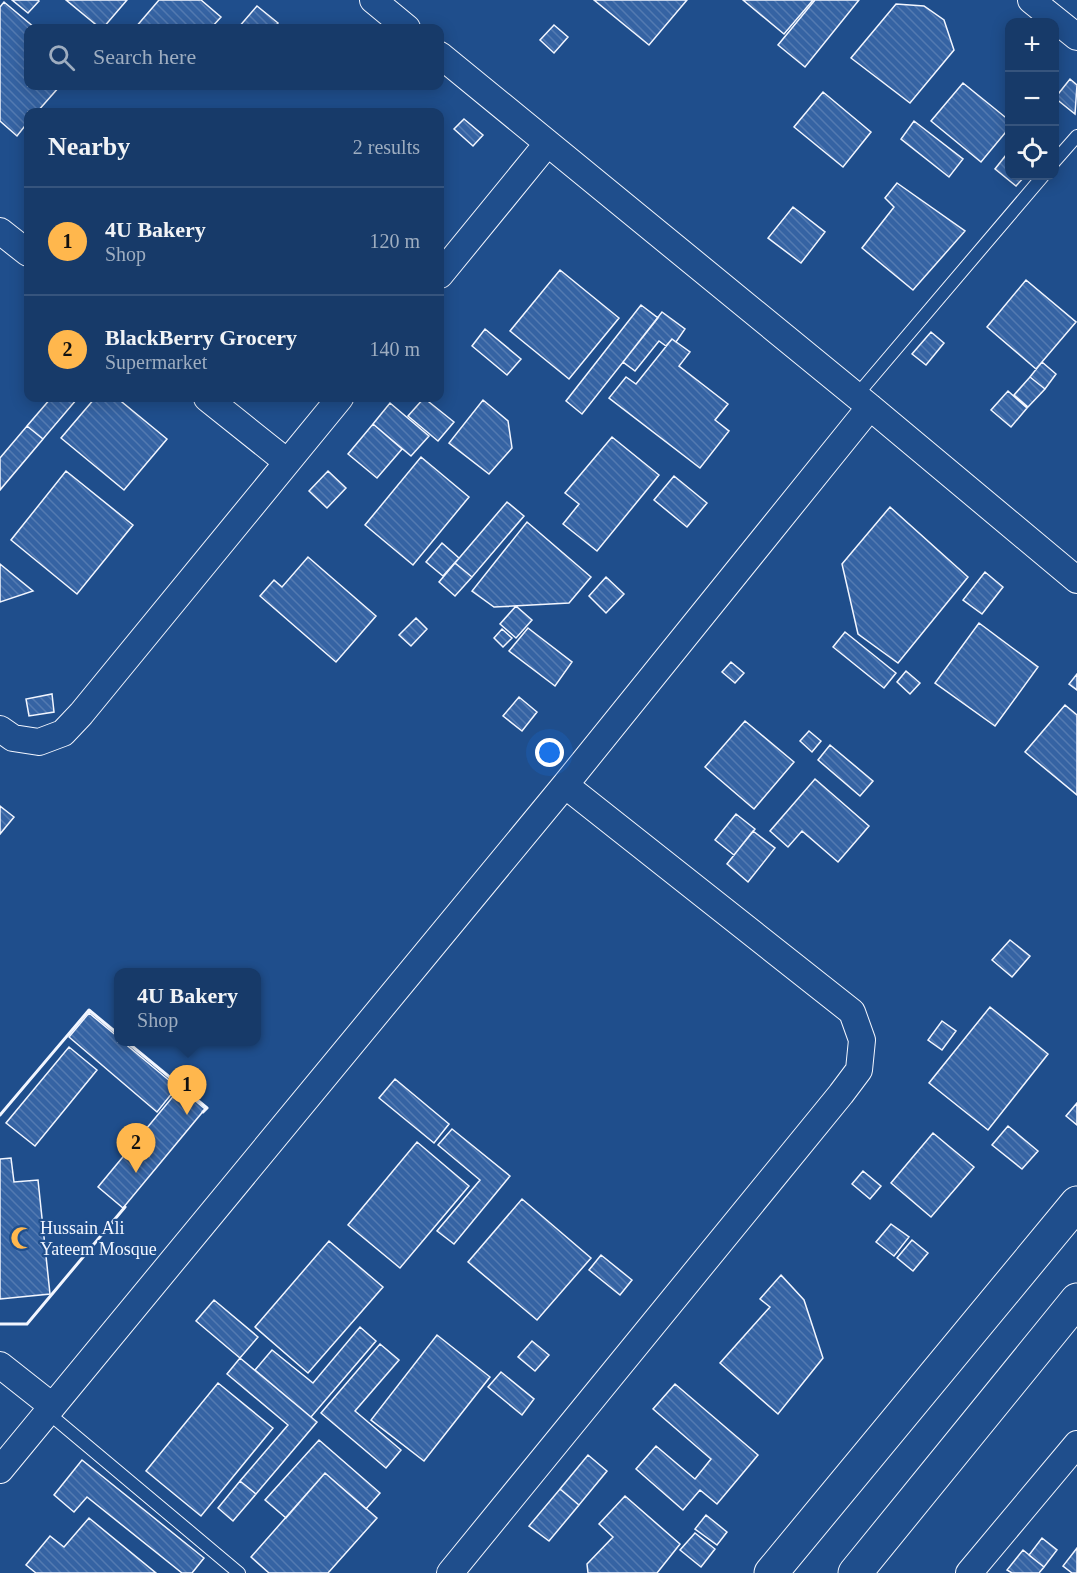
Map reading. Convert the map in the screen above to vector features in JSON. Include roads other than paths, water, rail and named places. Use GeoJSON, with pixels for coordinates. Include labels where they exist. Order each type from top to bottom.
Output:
{"type":"FeatureCollection","features":[{"type":"Feature","properties":{"kind":"main road"},"geometry":{"type":"LineString","coordinates":[[771,1573],[1077,1203]]}},
{"type":"Feature","properties":{"kind":"main road"},"geometry":{"type":"LineString","coordinates":[[855,1573],[1077,1300]]}},
{"type":"Feature","properties":{"kind":"street"},"geometry":{"type":"LineString","coordinates":[[373,0],[402,24]]}},
{"type":"Feature","properties":{"kind":"street"},"geometry":{"type":"LineString","coordinates":[[1031,0],[1077,38]]}},
{"type":"Feature","properties":{"kind":"street"},"geometry":{"type":"LineString","coordinates":[[444,59],[1077,580]]}},
{"type":"Feature","properties":{"kind":"street"},"geometry":{"type":"LineString","coordinates":[[444,270],[547,144]]}},
{"type":"Feature","properties":{"kind":"street"},"geometry":{"type":"LineString","coordinates":[[0,231],[24,251]]}},
{"type":"Feature","properties":{"kind":"street"},"geometry":{"type":"LineString","coordinates":[[212,402],[287,462]]}},
{"type":"Feature","properties":{"kind":"street"},"geometry":{"type":"LineString","coordinates":[[0,729],[13,738],[39,742],[63,733],[337,402]]}},
{"type":"Feature","properties":{"kind":"street"},"geometry":{"type":"LineString","coordinates":[[0,1470],[565,785],[863,402]]}},
{"type":"Feature","properties":{"kind":"street"},"geometry":{"type":"LineString","coordinates":[[450,1573],[842,1094],[859,1070],[862,1040],[852,1012],[565,785]]}},
{"type":"Feature","properties":{"kind":"street"},"geometry":{"type":"LineString","coordinates":[[0,1365],[49,1409]]}},
{"type":"Feature","properties":{"kind":"street"},"geometry":{"type":"LineString","coordinates":[[969,1573],[1077,1444]]}},
{"type":"Feature","properties":{"kind":"lane"},"geometry":{"type":"LineString","coordinates":[[1059,156],[1077,136]]}},
{"type":"Feature","properties":{"kind":"lane"},"geometry":{"type":"LineString","coordinates":[[863,402],[1040,180]]}},
{"type":"Feature","properties":{"kind":"lane"},"geometry":{"type":"LineString","coordinates":[[49,1409],[239,1573]]}},
{"type":"Feature","properties":{"kind":"place","name":"4U Bakery"},"geometry":{"type":"Point","coordinates":[187,1115]}},
{"type":"Feature","properties":{"kind":"place","name":"BlackBerry Grocery"},"geometry":{"type":"Point","coordinates":[136,1173]}},
{"type":"Feature","properties":{"kind":"place","name":"Hussain Ali Yateem Mosque"},"geometry":{"type":"Point","coordinates":[22,1238]}}]}
